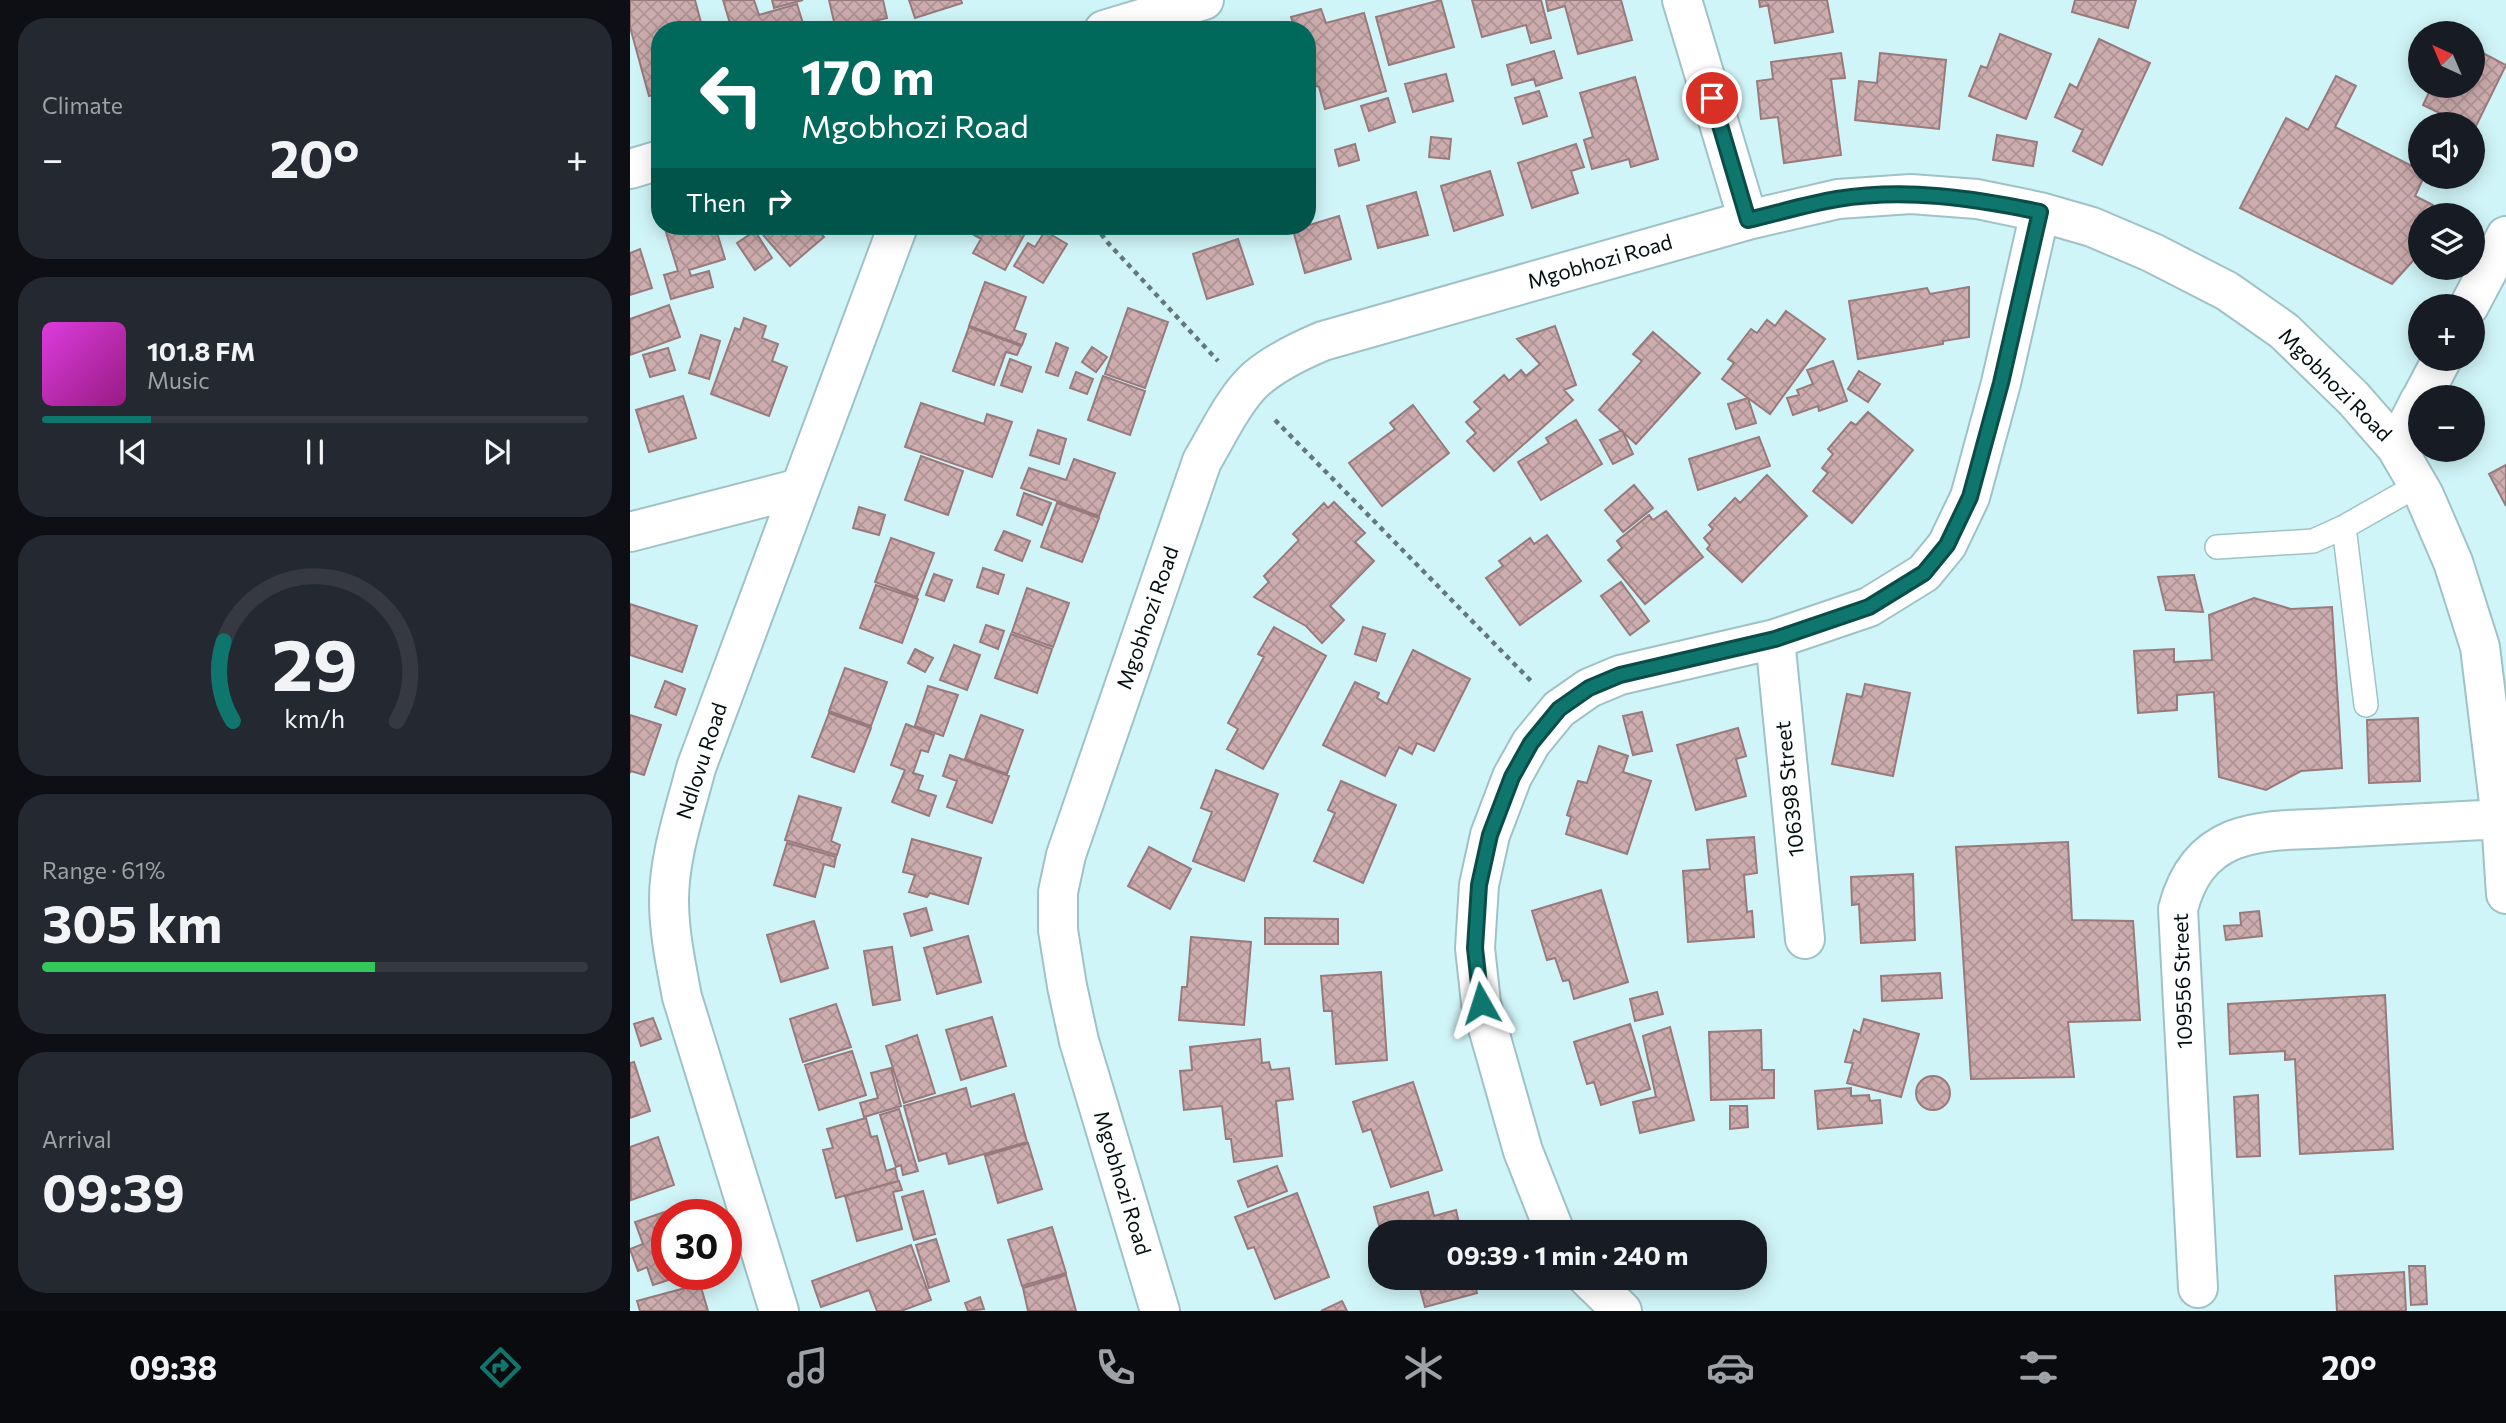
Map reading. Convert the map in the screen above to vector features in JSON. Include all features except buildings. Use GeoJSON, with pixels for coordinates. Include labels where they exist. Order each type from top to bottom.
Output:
{"type":"FeatureCollection","features":[{"type":"Feature","properties":{"kind":"street"},"geometry":{"type":"LineString","coordinates":[[1134,21],[1204,0]]}},
{"type":"Feature","properties":{"kind":"street"},"geometry":{"type":"LineString","coordinates":[[1682,0],[1748,220]]}},
{"type":"Feature","properties":{"kind":"street"},"geometry":{"type":"LineString","coordinates":[[630,169],[651,163]]}},
{"type":"Feature","properties":{"kind":"street","name":"Mgobhozi Road"},"geometry":{"type":"LineString","coordinates":[[1160,1311],[1079,1041],[1058,930],[1058,892],[1066,855],[1202,461],[1230,412],[1255,380],[1291,355],[1322,341],[1748,220],[1838,199],[1910,194],[1977,199],[2040,212],[2092,227],[2153,253],[2227,292],[2284,331],[2353,398],[2396,447],[2418,485],[2453,562],[2480,647],[2501,819],[2506,894]]}},
{"type":"Feature","properties":{"kind":"street"},"geometry":{"type":"LineString","coordinates":[[1550,1220],[1523,1151],[1488,1030],[1481,1003],[1475,948],[1479,885],[1490,835],[1512,777],[1531,743],[1559,709],[1589,688],[1620,675],[1775,639],[1869,607],[1924,573],[1947,545],[1970,497],[2001,383],[2040,212]]}},
{"type":"Feature","properties":{"kind":"street","name":"Ndlovu Road"},"geometry":{"type":"LineString","coordinates":[[779,1311],[682,996],[672,947],[669,898],[676,847],[696,768],[895,235]]}},
{"type":"Feature","properties":{"kind":"street"},"geometry":{"type":"LineString","coordinates":[[2475,294],[2506,236]]}},
{"type":"Feature","properties":{"kind":"street"},"geometry":{"type":"LineString","coordinates":[[2396,447],[2408,424]]}},
{"type":"Feature","properties":{"kind":"street"},"geometry":{"type":"LineString","coordinates":[[630,532],[800,488]]}},
{"type":"Feature","properties":{"kind":"street","name":"106398 Street"},"geometry":{"type":"LineString","coordinates":[[1775,639],[1805,939]]}},
{"type":"Feature","properties":{"kind":"street","name":"109556 Street"},"geometry":{"type":"LineString","coordinates":[[2199,1288],[2178,909],[2190,874],[2208,856],[2232,840],[2276,831],[2501,819]]}},
{"type":"Feature","properties":{"kind":"street"},"geometry":{"type":"LineString","coordinates":[[1600,1290],[1622,1311]]}},
{"type":"Feature","properties":{"kind":"lane"},"geometry":{"type":"LineString","coordinates":[[2217,547],[2313,541],[2344,527],[2418,485]]}},
{"type":"Feature","properties":{"kind":"lane"},"geometry":{"type":"LineString","coordinates":[[2344,527],[2366,705]]}},
{"type":"Feature","properties":{"kind":"path"},"geometry":{"type":"LineString","coordinates":[[1102,235],[1246,391],[1559,709]]}},
{"type":"Feature","properties":{"kind":"route"},"geometry":{"type":"LineString","coordinates":[[1481,1003],[1475,948],[1479,885],[1490,835],[1512,777],[1531,743],[1559,709],[1589,688],[1620,675],[1775,639],[1869,607],[1924,573],[1947,545],[1970,497],[2001,383],[2040,212],[1977,199],[1910,194],[1838,199],[1748,220],[1712,98]]}}]}
